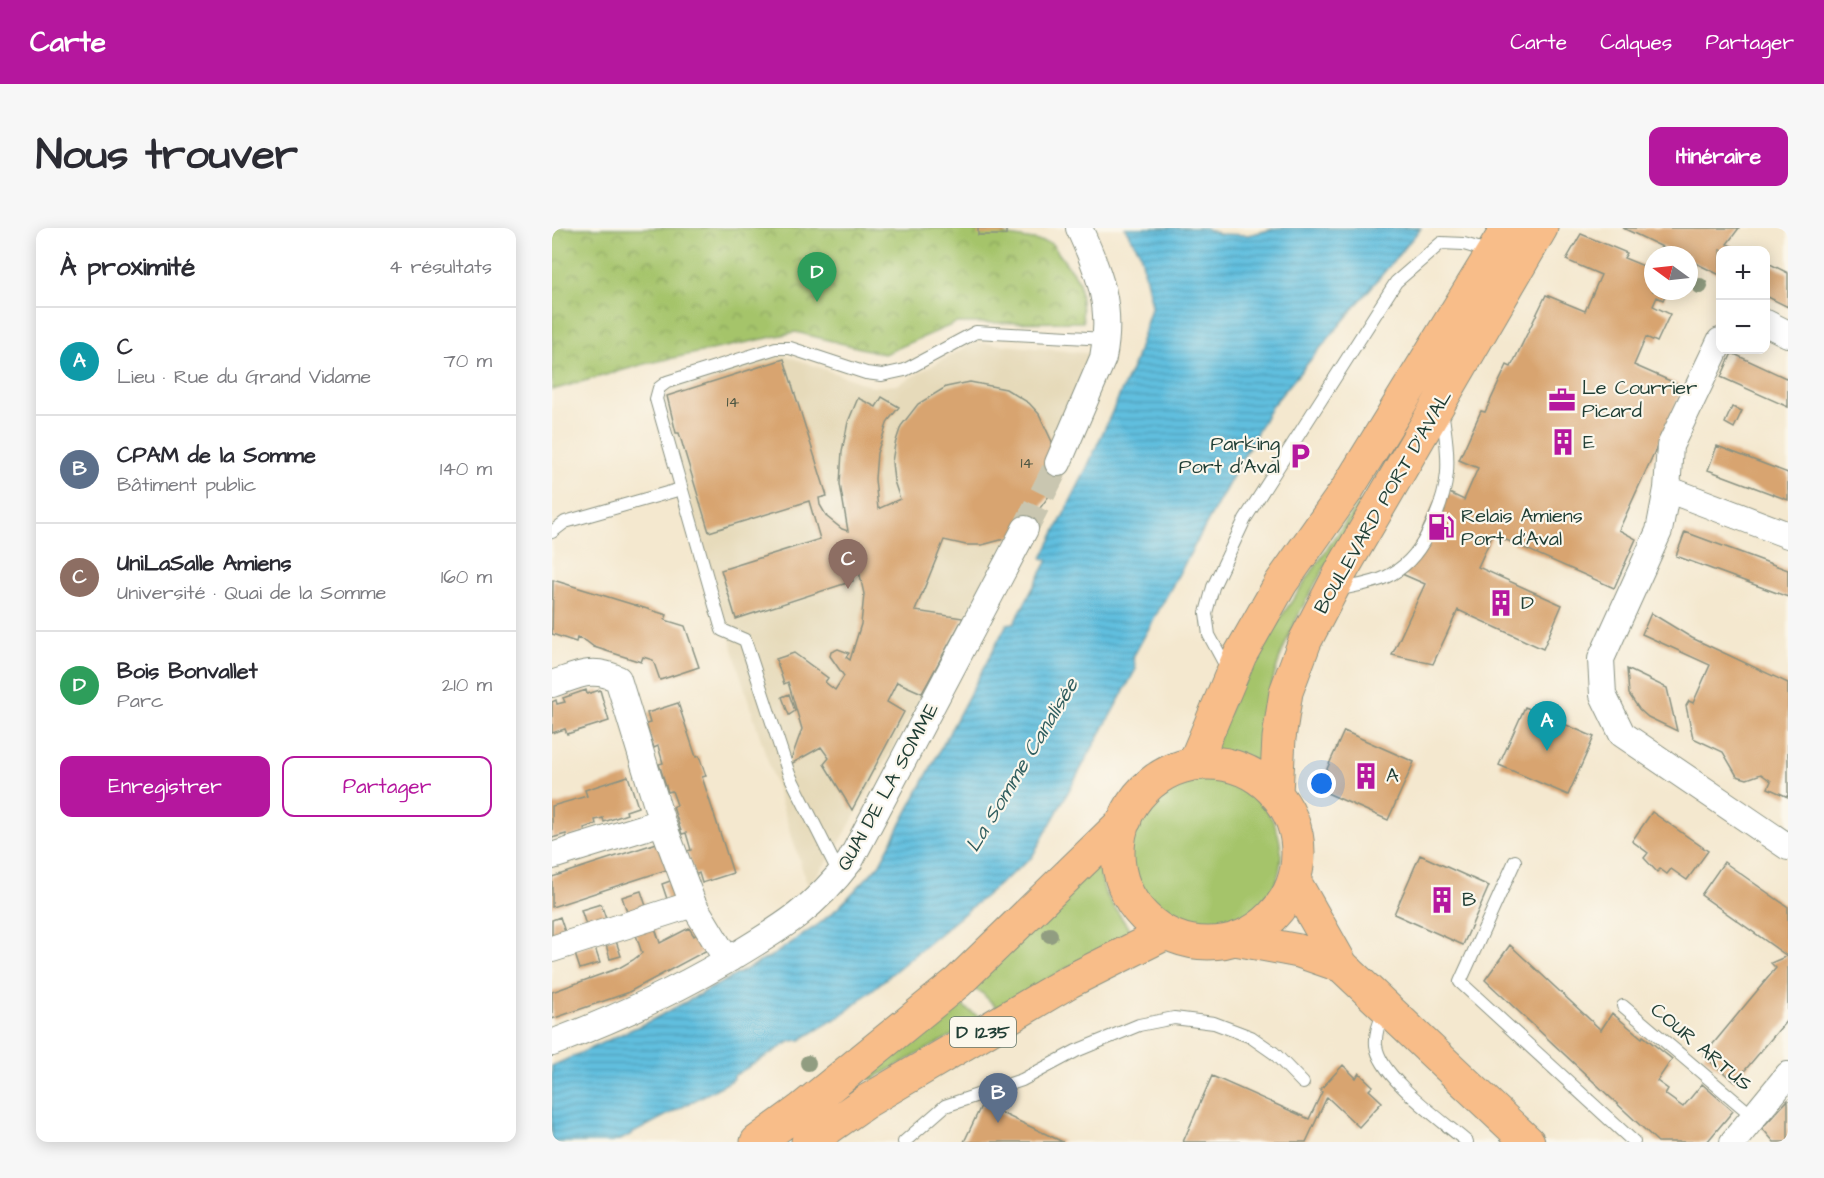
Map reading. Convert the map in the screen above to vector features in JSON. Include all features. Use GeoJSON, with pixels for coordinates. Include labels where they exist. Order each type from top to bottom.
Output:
{"type":"FeatureCollection","features":[{"type":"Feature","properties":{"kind":"main road","name":"BOULEVARD PORT D'AVAL"},"geometry":{"type":"LineString","coordinates":[[1276,793],[1279,738],[1286,692],[1305,641],[1330,592],[1541,228]]}},
{"type":"Feature","properties":{"kind":"main road","name":"BOULEVARD PORT D'AVAL"},"geometry":{"type":"LineString","coordinates":[[1194,764],[1231,675],[1281,583],[1346,491],[1500,240]]}},
{"type":"Feature","properties":{"kind":"main road"},"geometry":{"type":"LineString","coordinates":[[1217,763],[1239,768],[1259,778],[1276,793],[1288,811],[1296,831],[1299,852],[1294,881],[1285,900],[1272,917],[1248,934],[1212,943],[1188,941],[1166,933],[1145,917],[1129,896],[1120,871],[1119,845],[1125,820],[1133,803],[1152,783],[1176,769],[1194,764],[1217,763]]}},
{"type":"Feature","properties":{"kind":"main road","name":"D 1235"},"geometry":{"type":"LineString","coordinates":[[757,1142],[802,1109],[958,982],[1125,820]]}},
{"type":"Feature","properties":{"kind":"main road"},"geometry":{"type":"LineString","coordinates":[[1294,881],[1342,966],[1522,1141]]}},
{"type":"Feature","properties":{"kind":"main road","name":"D 1235"},"geometry":{"type":"LineString","coordinates":[[808,1142],[867,1101],[1008,1017],[1070,981],[1166,933]]}},
{"type":"Feature","properties":{"kind":"main road"},"geometry":{"type":"LineString","coordinates":[[1235,939],[1299,951],[1342,966]]}},
{"type":"Feature","properties":{"kind":"street"},"geometry":{"type":"LineString","coordinates":[[1058,463],[1104,349],[1107,305],[1095,263],[1079,228]]}},
{"type":"Feature","properties":{"kind":"street"},"geometry":{"type":"LineString","coordinates":[[1770,325],[1788,334]]}},
{"type":"Feature","properties":{"kind":"street"},"geometry":{"type":"LineString","coordinates":[[1716,348],[1670,446],[1667,489],[1659,531],[1600,659],[1603,695],[1622,734],[1788,847]]}},
{"type":"Feature","properties":{"kind":"street"},"geometry":{"type":"LineString","coordinates":[[1667,489],[1788,535]]}},
{"type":"Feature","properties":{"kind":"street","name":"QUAI DE LA SOMME"},"geometry":{"type":"LineString","coordinates":[[552,1043],[614,1019],[671,993],[778,931],[820,898],[850,861],[1024,529]]}},
{"type":"Feature","properties":{"kind":"street"},"geometry":{"type":"LineString","coordinates":[[552,684],[593,671],[606,672],[618,679],[662,822],[693,904],[727,960]]}},
{"type":"Feature","properties":{"kind":"street"},"geometry":{"type":"LineString","coordinates":[[552,856],[662,822]]}},
{"type":"Feature","properties":{"kind":"street"},"geometry":{"type":"LineString","coordinates":[[552,949],[693,904]]}},
{"type":"Feature","properties":{"kind":"street"},"geometry":{"type":"LineString","coordinates":[[1747,1132],[1788,1076]]}},
{"type":"Feature","properties":{"kind":"lane"},"geometry":{"type":"LineString","coordinates":[[1231,675],[1209,634],[1206,613],[1213,587],[1245,519],[1396,282],[1441,243],[1464,244],[1500,240]]}},
{"type":"Feature","properties":{"kind":"lane"},"geometry":{"type":"LineString","coordinates":[[840,875],[789,774],[745,640],[722,630],[656,399],[659,388],[667,382],[776,348],[790,348],[866,373],[882,375],[906,370],[976,332],[1104,349]]}},
{"type":"Feature","properties":{"kind":"lane"},"geometry":{"type":"LineString","coordinates":[[1330,592],[1386,577],[1416,555],[1442,507],[1448,478],[1448,450],[1441,399]]}},
{"type":"Feature","properties":{"kind":"lane"},"geometry":{"type":"LineString","coordinates":[[552,532],[565,522],[681,489]]}},
{"type":"Feature","properties":{"kind":"lane"},"geometry":{"type":"LineString","coordinates":[[1515,861],[1460,982],[1634,1142]]}},
{"type":"Feature","properties":{"kind":"lane","name":"COUR ARTUS"},"geometry":{"type":"LineString","coordinates":[[1623,1006],[1747,1132]]}},
{"type":"Feature","properties":{"kind":"lane"},"geometry":{"type":"LineString","coordinates":[[1386,1008],[1376,1031],[1376,1048],[1382,1062],[1405,1089],[1467,1142]]}},
{"type":"Feature","properties":{"kind":"lane"},"geometry":{"type":"LineString","coordinates":[[904,1142],[945,1106],[1022,1080],[1076,1051],[1138,1025],[1174,1018],[1214,1023],[1251,1037],[1274,1053],[1303,1083]]}},
{"type":"Feature","properties":{"kind":"shaded area"},"geometry":{"type":"Polygon","coordinates":[[[975,342],[1096,354],[997,559],[834,853],[808,887],[741,677],[659,391],[782,354],[873,387],[897,385],[975,342]]]}},
{"type":"Feature","properties":{"kind":"green space"},"geometry":{"type":"Polygon","coordinates":[[[552,228],[961,228],[1051,243],[1079,281],[1083,322],[956,323],[884,354],[796,332],[645,364],[552,390],[552,228]]]}},
{"type":"Feature","properties":{"kind":"green space"},"geometry":{"type":"Polygon","coordinates":[[[1359,502],[1362,504],[1306,601],[1282,653],[1273,679],[1268,705],[1265,765],[1234,753],[1212,751],[1247,667],[1359,502]]]}},
{"type":"Feature","properties":{"kind":"green space"},"geometry":{"type":"Polygon","coordinates":[[[1205,779],[1234,785],[1247,792],[1258,802],[1268,813],[1275,826],[1281,855],[1275,884],[1268,897],[1258,908],[1247,918],[1234,925],[1205,931],[1176,925],[1163,918],[1152,908],[1142,897],[1135,884],[1129,855],[1135,826],[1142,813],[1152,802],[1163,792],[1176,785],[1205,779]]]}},
{"type":"Feature","properties":{"kind":"green space"},"geometry":{"type":"Polygon","coordinates":[[[1097,860],[1105,893],[1131,932],[997,1008],[982,993],[969,987],[1097,860]]]}},
{"type":"Feature","properties":{"kind":"green space"},"geometry":{"type":"Polygon","coordinates":[[[958,1003],[982,1019],[871,1080],[869,1074],[958,1003]]]}},
{"type":"Feature","properties":{"kind":"water","name":"La Somme Canalisée"},"geometry":{"type":"Polygon","coordinates":[[[1125,228],[1205,228],[1219,234],[1248,235],[1278,228],[1421,228],[1271,407],[1133,657],[1136,669],[1032,857],[842,1015],[800,1040],[791,1041],[735,1075],[731,1081],[622,1139],[612,1142],[552,1142],[552,1066],[650,1021],[773,955],[819,924],[840,906],[879,865],[1007,624],[1014,623],[1048,560],[1042,558],[1085,472],[1135,361],[1152,305],[1140,252],[1125,228]]]}},
{"type":"Feature","properties":{"kind":"building"},"geometry":{"type":"Polygon","coordinates":[[[978,228],[1006,228],[1006,235],[978,235],[978,228]]]}},
{"type":"Feature","properties":{"kind":"building"},"geometry":{"type":"Polygon","coordinates":[[[1623,228],[1739,228],[1727,244],[1731,246],[1716,246],[1716,273],[1698,264],[1698,246],[1660,246],[1623,228]]]}},
{"type":"Feature","properties":{"kind":"building"},"geometry":{"type":"Polygon","coordinates":[[[1581,234],[1627,253],[1624,258],[1644,266],[1644,300],[1656,300],[1653,306],[1670,314],[1657,342],[1646,337],[1634,365],[1684,387],[1619,530],[1636,539],[1614,588],[1493,534],[1478,567],[1562,605],[1543,649],[1458,610],[1433,664],[1392,655],[1425,584],[1402,574],[1441,489],[1464,500],[1478,468],[1459,460],[1481,411],[1485,412],[1507,365],[1511,367],[1546,295],[1585,311],[1601,275],[1566,260],[1581,234]]]}},
{"type":"Feature","properties":{"kind":"building"},"geometry":{"type":"Polygon","coordinates":[[[1770,264],[1788,273],[1788,307],[1770,298],[1770,264]]]}},
{"type":"Feature","properties":{"kind":"building"},"geometry":{"type":"Polygon","coordinates":[[[1732,354],[1734,354],[1788,379],[1788,407],[1721,377],[1732,354]]]}},
{"type":"Feature","properties":{"kind":"building"},"geometry":{"type":"Polygon","coordinates":[[[784,359],[827,496],[819,498],[820,505],[827,517],[848,531],[840,484],[842,451],[848,422],[858,398],[876,407],[882,397],[899,407],[888,421],[877,453],[875,479],[878,509],[900,499],[894,481],[892,462],[901,426],[918,404],[946,387],[970,382],[1006,389],[1029,403],[1039,414],[1053,444],[1055,472],[1049,496],[1026,527],[1008,538],[982,545],[966,545],[944,540],[915,611],[963,618],[922,693],[897,682],[887,702],[904,712],[852,810],[824,764],[829,758],[821,747],[789,765],[802,729],[788,682],[784,684],[776,659],[794,653],[828,678],[825,682],[835,690],[844,676],[830,656],[831,652],[838,649],[849,653],[846,657],[850,660],[861,624],[864,594],[857,562],[848,565],[853,581],[736,619],[721,570],[820,539],[809,501],[709,532],[679,433],[676,433],[667,396],[784,359]]]}},
{"type":"Feature","properties":{"kind":"building"},"geometry":{"type":"Polygon","coordinates":[[[1732,407],[1742,411],[1734,428],[1725,423],[1732,407]]]}},
{"type":"Feature","properties":{"kind":"building"},"geometry":{"type":"Polygon","coordinates":[[[1717,446],[1788,473],[1788,500],[1708,470],[1717,446]]]}},
{"type":"Feature","properties":{"kind":"building"},"geometry":{"type":"Polygon","coordinates":[[[1685,532],[1788,570],[1788,597],[1676,556],[1685,532]]]}},
{"type":"Feature","properties":{"kind":"building"},"geometry":{"type":"Polygon","coordinates":[[[553,580],[667,615],[665,620],[685,626],[699,667],[660,680],[653,660],[643,657],[641,662],[594,647],[577,638],[576,642],[552,634],[553,580]]]}},
{"type":"Feature","properties":{"kind":"building"},"geometry":{"type":"Polygon","coordinates":[[[1651,613],[1692,638],[1788,683],[1788,797],[1768,788],[1771,781],[1761,774],[1747,779],[1737,776],[1723,752],[1693,738],[1686,706],[1689,701],[1693,703],[1710,665],[1642,634],[1651,613]]]}},
{"type":"Feature","properties":{"kind":"building"},"geometry":{"type":"Polygon","coordinates":[[[1627,669],[1667,688],[1677,731],[1648,717],[1639,709],[1629,694],[1627,669]]]}},
{"type":"Feature","properties":{"kind":"building"},"geometry":{"type":"Polygon","coordinates":[[[586,690],[587,694],[600,690],[609,721],[567,734],[565,729],[552,733],[552,702],[556,700],[557,704],[565,702],[563,698],[586,690]]]}},
{"type":"Feature","properties":{"kind":"building"},"geometry":{"type":"Polygon","coordinates":[[[789,694],[795,711],[789,715],[782,697],[789,694]]]}},
{"type":"Feature","properties":{"kind":"building"},"geometry":{"type":"Polygon","coordinates":[[[678,703],[696,757],[699,756],[706,776],[702,777],[733,873],[702,883],[699,873],[695,875],[687,851],[691,850],[686,833],[682,834],[673,807],[677,805],[672,791],[668,792],[659,764],[663,763],[658,746],[654,748],[646,724],[650,723],[647,713],[678,703]]]}},
{"type":"Feature","properties":{"kind":"building"},"geometry":{"type":"Polygon","coordinates":[[[1525,707],[1594,737],[1568,795],[1499,765],[1525,707]]]}},
{"type":"Feature","properties":{"kind":"building","name":"A"},"geometry":{"type":"Polygon","coordinates":[[[1344,731],[1414,762],[1388,820],[1318,789],[1344,731]]]}},
{"type":"Feature","properties":{"kind":"building"},"geometry":{"type":"Polygon","coordinates":[[[628,776],[638,807],[626,811],[627,814],[604,822],[603,818],[595,820],[596,824],[584,828],[585,832],[567,838],[566,834],[552,838],[552,806],[587,796],[585,790],[628,776]]]}},
{"type":"Feature","properties":{"kind":"building"},"geometry":{"type":"Polygon","coordinates":[[[1652,812],[1708,851],[1687,880],[1671,869],[1667,874],[1660,869],[1657,872],[1644,858],[1648,853],[1632,841],[1652,812]]]}},
{"type":"Feature","properties":{"kind":"building"},"geometry":{"type":"Polygon","coordinates":[[[660,842],[669,869],[552,907],[552,877],[660,842]]]}},
{"type":"Feature","properties":{"kind":"building","name":"B"},"geometry":{"type":"Polygon","coordinates":[[[1420,855],[1489,886],[1463,945],[1394,914],[1420,855]]]}},
{"type":"Feature","properties":{"kind":"building"},"geometry":{"type":"Polygon","coordinates":[[[1724,862],[1788,907],[1788,1019],[1735,1082],[1703,1056],[1776,968],[1771,963],[1787,956],[1701,895],[1724,862]]]}},
{"type":"Feature","properties":{"kind":"building"},"geometry":{"type":"Polygon","coordinates":[[[673,880],[679,898],[668,902],[662,884],[673,880]]]}},
{"type":"Feature","properties":{"kind":"building"},"geometry":{"type":"Polygon","coordinates":[[[641,891],[647,909],[628,915],[622,897],[641,891]]]}},
{"type":"Feature","properties":{"kind":"building"},"geometry":{"type":"Polygon","coordinates":[[[601,904],[607,922],[587,928],[581,910],[601,904]]]}},
{"type":"Feature","properties":{"kind":"building"},"geometry":{"type":"Polygon","coordinates":[[[560,917],[566,935],[552,940],[552,920],[560,917]]]}},
{"type":"Feature","properties":{"kind":"building"},"geometry":{"type":"Polygon","coordinates":[[[654,925],[660,943],[689,928],[694,936],[702,931],[711,948],[627,993],[552,1019],[552,992],[619,968],[633,960],[642,953],[635,932],[654,925]]]}},
{"type":"Feature","properties":{"kind":"building"},"geometry":{"type":"Polygon","coordinates":[[[615,938],[621,956],[610,959],[605,941],[615,938]]]}},
{"type":"Feature","properties":{"kind":"building"},"geometry":{"type":"Polygon","coordinates":[[[594,945],[600,963],[580,969],[574,951],[594,945]]]}},
{"type":"Feature","properties":{"kind":"building"},"geometry":{"type":"Polygon","coordinates":[[[1510,945],[1601,1030],[1612,1013],[1672,1059],[1657,1081],[1668,1089],[1665,1094],[1683,1107],[1702,1084],[1733,1111],[1707,1142],[1658,1142],[1485,980],[1510,945]]]}},
{"type":"Feature","properties":{"kind":"building"},"geometry":{"type":"Polygon","coordinates":[[[1343,1065],[1356,1078],[1359,1073],[1373,1086],[1369,1090],[1382,1102],[1359,1127],[1327,1097],[1306,1142],[1183,1142],[1212,1076],[1309,1119],[1322,1092],[1320,1090],[1343,1065]]]}},
{"type":"Feature","properties":{"kind":"building"},"geometry":{"type":"Polygon","coordinates":[[[1788,1100],[1788,1142],[1774,1142],[1762,1128],[1788,1100]]]}},
{"type":"Feature","properties":{"kind":"building"},"geometry":{"type":"Polygon","coordinates":[[[982,1104],[1063,1142],[964,1142],[982,1104]]]}},
{"type":"Feature","properties":{"kind":"tunnel"},"geometry":{"type":"LineString","coordinates":[[1025,529],[1058,463]]}},
{"type":"Feature","properties":{"kind":"place","name":"Bois Bonvallet"},"geometry":{"type":"Point","coordinates":[817,302]}},
{"type":"Feature","properties":{"kind":"place","name":"Le Courrier Picard"},"geometry":{"type":"Point","coordinates":[1562,400]}},
{"type":"Feature","properties":{"kind":"place","name":"E"},"geometry":{"type":"Point","coordinates":[1563,442]}},
{"type":"Feature","properties":{"kind":"place","name":"Parking Port d'Aval"},"geometry":{"type":"Point","coordinates":[1300,456]}},
{"type":"Feature","properties":{"kind":"place","name":"Relais Amiens Port d'Aval"},"geometry":{"type":"Point","coordinates":[1441,527]}},
{"type":"Feature","properties":{"kind":"place","name":"UniLaSalle Amiens"},"geometry":{"type":"Point","coordinates":[848,589]}},
{"type":"Feature","properties":{"kind":"place","name":"D"},"geometry":{"type":"Point","coordinates":[1501,603]}},
{"type":"Feature","properties":{"kind":"place","name":"C"},"geometry":{"type":"Point","coordinates":[1547,751]}},
{"type":"Feature","properties":{"kind":"place","name":"A"},"geometry":{"type":"Point","coordinates":[1366,776]}},
{"type":"Feature","properties":{"kind":"place","name":"B"},"geometry":{"type":"Point","coordinates":[1442,900]}},
{"type":"Feature","properties":{"kind":"place","name":"CPAM de la Somme"},"geometry":{"type":"Point","coordinates":[998,1123]}}]}
